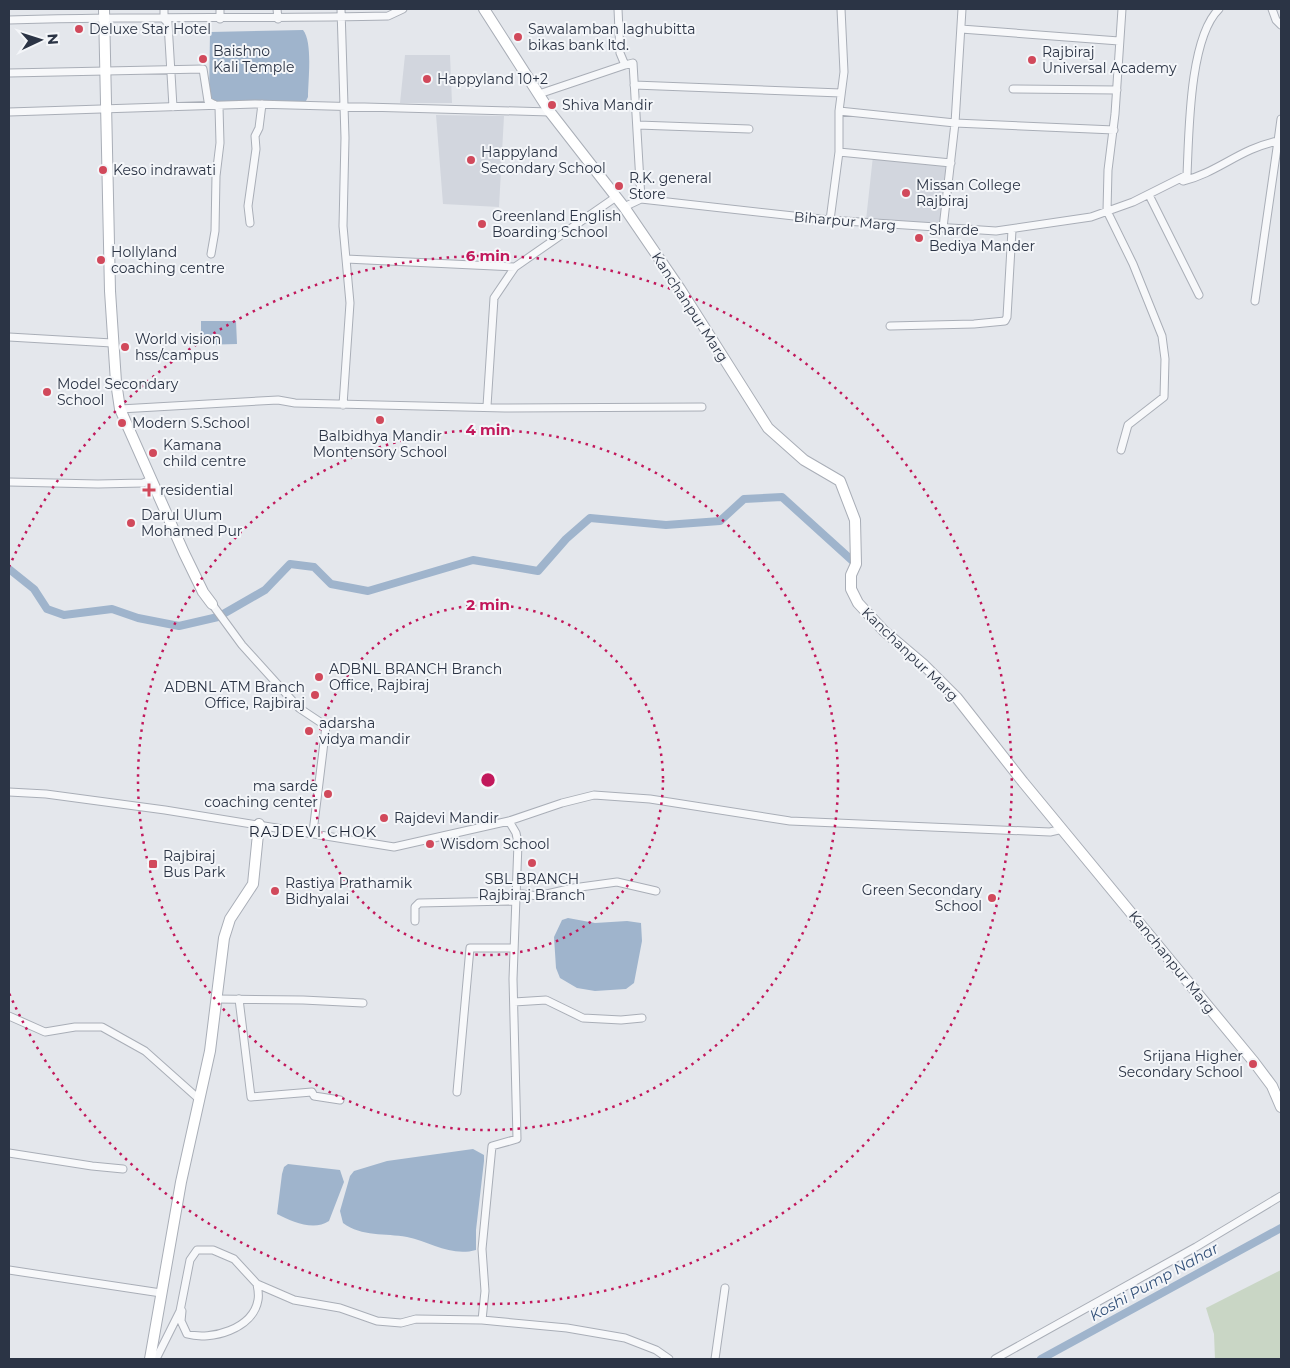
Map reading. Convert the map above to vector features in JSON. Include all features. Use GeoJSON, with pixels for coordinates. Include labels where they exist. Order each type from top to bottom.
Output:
{"type":"FeatureCollection","features":[{"type":"Feature","properties":{"kind":"main road","name":"Kanchanpur Marg"},"geometry":{"type":"LineString","coordinates":[[484,9],[550,112],[624,207],[680,289],[768,428],[804,460],[840,481],[855,520],[856,564],[851,575],[851,589],[858,603],[884,631],[923,664],[957,698],[1254,1062],[1272,1086],[1281,1107]]}},
{"type":"Feature","properties":{"kind":"main road"},"geometry":{"type":"LineString","coordinates":[[104,13],[112,343],[120,408],[188,561],[203,592],[212,604]]}},
{"type":"Feature","properties":{"kind":"main road"},"geometry":{"type":"LineString","coordinates":[[150,1359],[182,1182],[210,1051],[224,938],[230,919],[253,884],[259,824]]}},
{"type":"Feature","properties":{"kind":"street"},"geometry":{"type":"LineString","coordinates":[[164,9],[164,19],[168,23],[173,107]]}},
{"type":"Feature","properties":{"kind":"street"},"geometry":{"type":"LineString","coordinates":[[220,9],[220,19]]}},
{"type":"Feature","properties":{"kind":"street"},"geometry":{"type":"LineString","coordinates":[[278,9],[278,19]]}},
{"type":"Feature","properties":{"kind":"street"},"geometry":{"type":"LineString","coordinates":[[341,9],[344,106],[343,226],[350,303],[343,405]]}},
{"type":"Feature","properties":{"kind":"street"},"geometry":{"type":"LineString","coordinates":[[9,20],[104,13],[164,19],[278,19],[388,16],[403,9]]}},
{"type":"Feature","properties":{"kind":"street"},"geometry":{"type":"LineString","coordinates":[[618,9],[620,53],[625,65]]}},
{"type":"Feature","properties":{"kind":"street"},"geometry":{"type":"LineString","coordinates":[[830,220],[839,152],[839,111],[844,72],[841,9]]}},
{"type":"Feature","properties":{"kind":"street"},"geometry":{"type":"LineString","coordinates":[[943,228],[955,123],[962,9]]}},
{"type":"Feature","properties":{"kind":"street"},"geometry":{"type":"LineString","coordinates":[[1120,450],[1128,425],[1164,397],[1165,359],[1162,336],[1152,308],[1107,211],[1108,170],[1114,130],[1122,9]]}},
{"type":"Feature","properties":{"kind":"street"},"geometry":{"type":"LineString","coordinates":[[1178,182],[1187,175],[1195,67],[1203,37],[1219,9]]}},
{"type":"Feature","properties":{"kind":"street"},"geometry":{"type":"LineString","coordinates":[[1272,9],[1276,20],[1281,25]]}},
{"type":"Feature","properties":{"kind":"street"},"geometry":{"type":"LineString","coordinates":[[961,29],[1119,41]]}},
{"type":"Feature","properties":{"kind":"street"},"geometry":{"type":"LineString","coordinates":[[539,94],[632,63],[638,125],[641,200]]}},
{"type":"Feature","properties":{"kind":"street"},"geometry":{"type":"LineString","coordinates":[[9,73],[170,68],[203,69],[208,101],[219,107]]}},
{"type":"Feature","properties":{"kind":"street"},"geometry":{"type":"LineString","coordinates":[[634,85],[841,93]]}},
{"type":"Feature","properties":{"kind":"street"},"geometry":{"type":"LineString","coordinates":[[1013,88],[1117,90]]}},
{"type":"Feature","properties":{"kind":"street"},"geometry":{"type":"LineString","coordinates":[[250,223],[248,206],[256,149],[255,136],[259,128],[262,104]]}},
{"type":"Feature","properties":{"kind":"street"},"geometry":{"type":"LineString","coordinates":[[9,112],[219,107],[262,104],[550,112]]}},
{"type":"Feature","properties":{"kind":"street"},"geometry":{"type":"LineString","coordinates":[[211,254],[215,231],[216,176],[220,143],[219,107]]}},
{"type":"Feature","properties":{"kind":"street"},"geometry":{"type":"LineString","coordinates":[[839,111],[955,123],[1114,130]]}},
{"type":"Feature","properties":{"kind":"street"},"geometry":{"type":"LineString","coordinates":[[1255,301],[1281,119]]}},
{"type":"Feature","properties":{"kind":"street"},"geometry":{"type":"LineString","coordinates":[[638,125],[749,129]]}},
{"type":"Feature","properties":{"kind":"street","name":"Biharpur Marg"},"geometry":{"type":"LineString","coordinates":[[624,207],[641,200],[830,220],[943,228],[1012,230],[1070,222],[1107,211],[1210,170],[1257,145],[1279,140]]}},
{"type":"Feature","properties":{"kind":"street"},"geometry":{"type":"LineString","coordinates":[[839,152],[951,164]]}},
{"type":"Feature","properties":{"kind":"street"},"geometry":{"type":"LineString","coordinates":[[1149,195],[1199,295]]}},
{"type":"Feature","properties":{"kind":"street"},"geometry":{"type":"LineString","coordinates":[[487,406],[494,298],[515,267],[616,197]]}},
{"type":"Feature","properties":{"kind":"street"},"geometry":{"type":"LineString","coordinates":[[890,326],[1005,321],[1007,317],[1012,230]]}},
{"type":"Feature","properties":{"kind":"street"},"geometry":{"type":"LineString","coordinates":[[346,260],[515,267]]}},
{"type":"Feature","properties":{"kind":"street"},"geometry":{"type":"LineString","coordinates":[[9,337],[112,343]]}},
{"type":"Feature","properties":{"kind":"street"},"geometry":{"type":"LineString","coordinates":[[120,408],[278,400],[343,405],[487,406],[505,408],[702,407]]}},
{"type":"Feature","properties":{"kind":"street"},"geometry":{"type":"LineString","coordinates":[[9,482],[98,484],[143,483],[152,480]]}},
{"type":"Feature","properties":{"kind":"street"},"geometry":{"type":"LineString","coordinates":[[212,604],[242,645],[298,708],[326,726],[313,832]]}},
{"type":"Feature","properties":{"kind":"street"},"geometry":{"type":"LineString","coordinates":[[9,792],[46,794],[259,824],[394,847],[509,821],[562,803],[594,795],[650,799],[790,821],[1041,831],[1063,829]]}},
{"type":"Feature","properties":{"kind":"street"},"geometry":{"type":"LineString","coordinates":[[482,1320],[485,1291],[482,1249],[492,1146],[517,1139],[513,948],[518,843],[516,833],[509,821]]}},
{"type":"Feature","properties":{"kind":"street"},"geometry":{"type":"LineString","coordinates":[[415,921],[415,907],[419,903],[538,896],[573,888],[617,882],[656,891]]}},
{"type":"Feature","properties":{"kind":"street"},"geometry":{"type":"LineString","coordinates":[[457,1092],[470,948],[513,948]]}},
{"type":"Feature","properties":{"kind":"street"},"geometry":{"type":"LineString","coordinates":[[216,1000],[303,1000],[363,1003]]}},
{"type":"Feature","properties":{"kind":"street"},"geometry":{"type":"LineString","coordinates":[[239,1000],[251,1096],[312,1092],[314,1096],[340,1100]]}},
{"type":"Feature","properties":{"kind":"street"},"geometry":{"type":"LineString","coordinates":[[514,1002],[546,1000],[583,1018],[621,1020],[642,1018]]}},
{"type":"Feature","properties":{"kind":"street"},"geometry":{"type":"LineString","coordinates":[[9,1016],[23,1020],[45,1032],[75,1027],[102,1027],[145,1051],[200,1100]]}},
{"type":"Feature","properties":{"kind":"street"},"geometry":{"type":"LineString","coordinates":[[9,1153],[123,1169]]}},
{"type":"Feature","properties":{"kind":"street"},"geometry":{"type":"LineString","coordinates":[[995,1359],[1196,1247],[1281,1196]]}},
{"type":"Feature","properties":{"kind":"street"},"geometry":{"type":"LineString","coordinates":[[156,1359],[180,1312],[190,1260],[197,1250],[213,1250],[234,1259],[257,1284],[294,1300],[340,1308],[377,1321],[401,1323],[416,1319],[482,1320],[567,1328],[625,1338],[656,1350],[669,1359]]}},
{"type":"Feature","properties":{"kind":"street"},"geometry":{"type":"LineString","coordinates":[[9,1270],[161,1293]]}},
{"type":"Feature","properties":{"kind":"street"},"geometry":{"type":"LineString","coordinates":[[184,1286],[181,1321],[187,1334],[200,1338],[232,1329],[248,1318],[258,1300],[257,1284]]}},
{"type":"Feature","properties":{"kind":"street"},"geometry":{"type":"LineString","coordinates":[[716,1359],[725,1288]]}},
{"type":"Feature","properties":{"kind":"shaded area","name":"Happyland 10+2"},"geometry":{"type":"Polygon","coordinates":[[[405,55],[450,55],[452,103],[400,103],[405,55]]]}},
{"type":"Feature","properties":{"kind":"shaded area","name":"Happyland Secondary School"},"geometry":{"type":"Polygon","coordinates":[[[436,115],[504,116],[499,207],[443,204],[436,115]]]}},
{"type":"Feature","properties":{"kind":"shaded area","name":"Missan College Rajbiraj"},"geometry":{"type":"Polygon","coordinates":[[[873,156],[946,165],[939,226],[866,220],[873,156]]]}},
{"type":"Feature","properties":{"kind":"green space"},"geometry":{"type":"Polygon","coordinates":[[[1281,1270],[1281,1359],[1215,1359],[1214,1334],[1206,1308],[1281,1270]]]}},
{"type":"Feature","properties":{"kind":"water"},"geometry":{"type":"Polygon","coordinates":[[[303,30],[309,52],[308,97],[306,101],[212,101],[209,98],[210,32],[303,30]]]}},
{"type":"Feature","properties":{"kind":"water"},"geometry":{"type":"Polygon","coordinates":[[[201,321],[236,321],[237,344],[201,345],[201,321]]]}},
{"type":"Feature","properties":{"kind":"water"},"geometry":{"type":"Polygon","coordinates":[[[568,918],[595,923],[627,921],[641,923],[642,941],[634,983],[626,989],[595,991],[577,988],[560,978],[556,968],[554,937],[562,920],[568,918]]]}},
{"type":"Feature","properties":{"kind":"water"},"geometry":{"type":"Polygon","coordinates":[[[473,1149],[484,1155],[476,1230],[476,1250],[458,1252],[407,1237],[358,1231],[343,1223],[340,1211],[350,1176],[354,1171],[387,1161],[473,1149]]]}},
{"type":"Feature","properties":{"kind":"water"},"geometry":{"type":"Polygon","coordinates":[[[288,1164],[340,1170],[344,1182],[329,1221],[323,1224],[310,1225],[289,1220],[277,1214],[282,1174],[284,1167],[288,1164]]]}},
{"type":"Feature","properties":{"kind":"waterway"},"geometry":{"type":"LineString","coordinates":[[9,569],[34,589],[47,609],[64,615],[112,609],[138,618],[179,626],[218,617],[265,590],[290,564],[314,567],[331,584],[368,591],[473,560],[538,571],[566,539],[590,518],[666,525],[720,521],[744,499],[782,497],[856,564]]}},
{"type":"Feature","properties":{"kind":"waterway","name":"Koshi Pump Nahar"},"geometry":{"type":"LineString","coordinates":[[1041,1359],[1281,1228]]}},
{"type":"Feature","properties":{"kind":"place","name":"Deluxe Star Hotel"},"geometry":{"type":"Point","coordinates":[79,29]}},
{"type":"Feature","properties":{"kind":"place","name":"Sawalamban laghubitta bikas bank ltd."},"geometry":{"type":"Point","coordinates":[518,37]}},
{"type":"Feature","properties":{"kind":"place","name":"Baishno Kali Temple"},"geometry":{"type":"Point","coordinates":[203,59]}},
{"type":"Feature","properties":{"kind":"place","name":"Rajbiraj Universal Academy"},"geometry":{"type":"Point","coordinates":[1032,60]}},
{"type":"Feature","properties":{"kind":"place","name":"Happyland 10+2"},"geometry":{"type":"Point","coordinates":[427,79]}},
{"type":"Feature","properties":{"kind":"place","name":"Shiva Mandir"},"geometry":{"type":"Point","coordinates":[552,105]}},
{"type":"Feature","properties":{"kind":"place","name":"Happyland Secondary School"},"geometry":{"type":"Point","coordinates":[471,160]}},
{"type":"Feature","properties":{"kind":"place","name":"Keso indrawati"},"geometry":{"type":"Point","coordinates":[103,170]}},
{"type":"Feature","properties":{"kind":"place","name":"R.K. general Store"},"geometry":{"type":"Point","coordinates":[619,186]}},
{"type":"Feature","properties":{"kind":"place","name":"Missan College Rajbiraj"},"geometry":{"type":"Point","coordinates":[906,193]}},
{"type":"Feature","properties":{"kind":"place","name":"Greenland English Boarding School"},"geometry":{"type":"Point","coordinates":[482,224]}},
{"type":"Feature","properties":{"kind":"place","name":"Sharde Bediya Mander"},"geometry":{"type":"Point","coordinates":[919,238]}},
{"type":"Feature","properties":{"kind":"place","name":"Hollyland coaching centre"},"geometry":{"type":"Point","coordinates":[101,260]}},
{"type":"Feature","properties":{"kind":"place","name":"World vision hss/campus"},"geometry":{"type":"Point","coordinates":[125,347]}},
{"type":"Feature","properties":{"kind":"place","name":"Model Secondary School"},"geometry":{"type":"Point","coordinates":[47,392]}},
{"type":"Feature","properties":{"kind":"place","name":"Balbidhya Mandir Montensory School"},"geometry":{"type":"Point","coordinates":[380,420]}},
{"type":"Feature","properties":{"kind":"place","name":"Modern S.School"},"geometry":{"type":"Point","coordinates":[122,423]}},
{"type":"Feature","properties":{"kind":"place","name":"Kamana child centre"},"geometry":{"type":"Point","coordinates":[153,453]}},
{"type":"Feature","properties":{"kind":"place","name":"residential"},"geometry":{"type":"Point","coordinates":[149,490]}},
{"type":"Feature","properties":{"kind":"place","name":"Darul Ulum Mohamed Pur"},"geometry":{"type":"Point","coordinates":[131,523]}},
{"type":"Feature","properties":{"kind":"place","name":"ADBNL BRANCH Branch Office, Rajbiraj"},"geometry":{"type":"Point","coordinates":[319,677]}},
{"type":"Feature","properties":{"kind":"place","name":"ADBNL ATM Branch Office, Rajbiraj"},"geometry":{"type":"Point","coordinates":[315,695]}},
{"type":"Feature","properties":{"kind":"place","name":"adarsha vidya mandir"},"geometry":{"type":"Point","coordinates":[309,731]}},
{"type":"Feature","properties":{"kind":"place","name":"ma sarde coaching center"},"geometry":{"type":"Point","coordinates":[328,794]}},
{"type":"Feature","properties":{"kind":"place","name":"Rajdevi Mandir"},"geometry":{"type":"Point","coordinates":[384,818]}},
{"type":"Feature","properties":{"kind":"place","name":"Wisdom School"},"geometry":{"type":"Point","coordinates":[430,844]}},
{"type":"Feature","properties":{"kind":"place","name":"SBL BRANCH Rajbiraj Branch"},"geometry":{"type":"Point","coordinates":[532,863]}},
{"type":"Feature","properties":{"kind":"place","name":"Rajbiraj Bus Park"},"geometry":{"type":"Point","coordinates":[153,864]}},
{"type":"Feature","properties":{"kind":"place","name":"Rastiya Prathamik Bidhyalai"},"geometry":{"type":"Point","coordinates":[275,891]}},
{"type":"Feature","properties":{"kind":"place","name":"Green Secondary School"},"geometry":{"type":"Point","coordinates":[992,898]}},
{"type":"Feature","properties":{"kind":"place","name":"Srijana Higher Secondary School"},"geometry":{"type":"Point","coordinates":[1253,1064]}},
{"type":"Feature","properties":{"kind":"district","name":"RAJDEVI CHOK"},"geometry":{"type":"Point","coordinates":[313,832]}}]}
